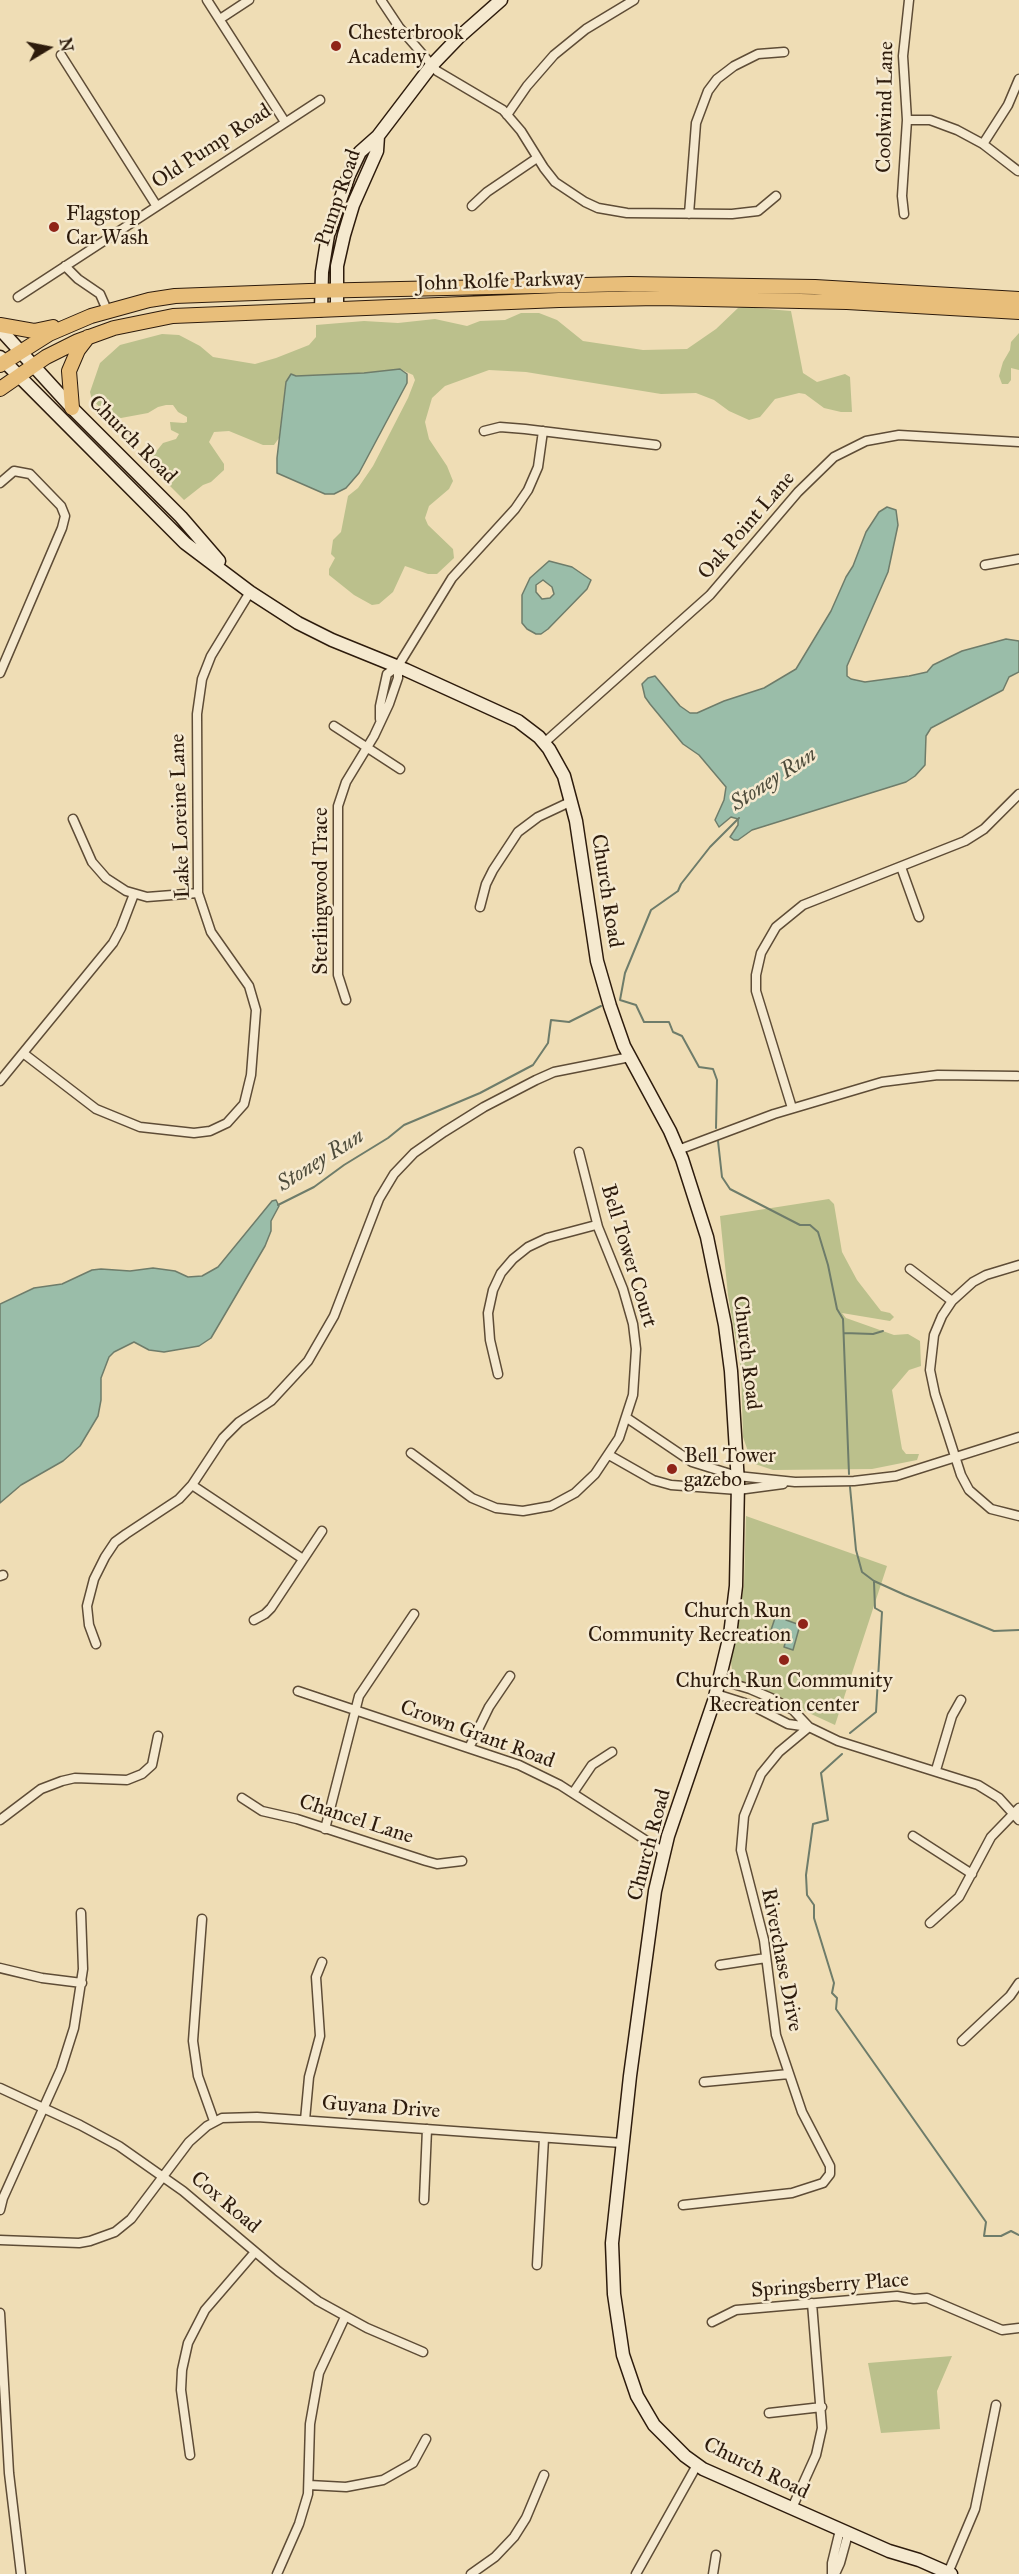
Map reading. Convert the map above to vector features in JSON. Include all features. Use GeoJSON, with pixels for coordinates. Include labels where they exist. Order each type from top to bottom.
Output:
{"type":"FeatureCollection","features":[{"type":"Feature","properties":{"kind":"main road","name":"Pump Road"},"geometry":{"type":"LineString","coordinates":[[321,310],[322,272],[328,236],[340,197],[360,152],[378,136],[432,65],[458,38],[501,0]]}},
{"type":"Feature","properties":{"kind":"main road","name":"Pump Road"},"geometry":{"type":"LineString","coordinates":[[337,309],[337,266],[344,235],[352,205],[377,151],[378,136]]}},
{"type":"Feature","properties":{"kind":"main road","name":"John Rolfe Parkway"},"geometry":{"type":"LineString","coordinates":[[2,361],[70,324],[107,310],[175,296],[321,290],[630,284],[911,291],[1019,298]]}},
{"type":"Feature","properties":{"kind":"main road","name":"John Rolfe Parkway"},"geometry":{"type":"LineString","coordinates":[[0,389],[33,365],[88,337],[114,328],[173,316],[658,298],[847,302],[1019,312]]}},
{"type":"Feature","properties":{"kind":"main road"},"geometry":{"type":"LineString","coordinates":[[0,327],[34,331],[70,324]]}},
{"type":"Feature","properties":{"kind":"main road","name":"Church Road"},"geometry":{"type":"LineString","coordinates":[[0,327],[72,408],[181,517],[236,580]]}},
{"type":"Feature","properties":{"kind":"main road"},"geometry":{"type":"LineString","coordinates":[[72,408],[69,371],[78,350],[88,337]]}},
{"type":"Feature","properties":{"kind":"main road","name":"Church Road"},"geometry":{"type":"LineString","coordinates":[[2,361],[185,543],[250,592],[300,624],[345,646],[398,666],[518,721],[544,743],[560,766],[572,801],[597,961],[610,1006],[630,1057],[657,1103],[678,1150],[707,1238],[723,1314],[731,1371],[738,1490],[736,1593],[730,1635],[716,1694],[664,1852],[652,1907],[615,2206],[612,2264],[617,2323],[623,2355],[629,2376],[645,2412],[667,2439],[697,2465],[844,2532],[950,2573]]}},
{"type":"Feature","properties":{"kind":"street"},"geometry":{"type":"LineString","coordinates":[[207,0],[285,122]]}},
{"type":"Feature","properties":{"kind":"street"},"geometry":{"type":"LineString","coordinates":[[220,19],[249,0]]}},
{"type":"Feature","properties":{"kind":"street"},"geometry":{"type":"LineString","coordinates":[[381,0],[399,27],[440,74],[490,101],[507,115],[555,182],[573,196],[598,208],[627,213],[688,214],[750,213],[758,211],[777,196]]}},
{"type":"Feature","properties":{"kind":"street"},"geometry":{"type":"LineString","coordinates":[[507,115],[554,55],[586,29],[634,0]]}},
{"type":"Feature","properties":{"kind":"street","name":"Coolwind Lane"},"geometry":{"type":"LineString","coordinates":[[904,214],[902,196],[907,120],[903,56],[909,0]]}},
{"type":"Feature","properties":{"kind":"street"},"geometry":{"type":"LineString","coordinates":[[688,214],[696,123],[708,91],[717,79],[734,66],[758,54],[784,52]]}},
{"type":"Feature","properties":{"kind":"street"},"geometry":{"type":"LineString","coordinates":[[61,55],[156,205]]}},
{"type":"Feature","properties":{"kind":"street"},"geometry":{"type":"LineString","coordinates":[[983,144],[1008,105],[1019,79]]}},
{"type":"Feature","properties":{"kind":"street","name":"Old Pump Road"},"geometry":{"type":"LineString","coordinates":[[18,297],[320,100]]}},
{"type":"Feature","properties":{"kind":"street"},"geometry":{"type":"LineString","coordinates":[[907,120],[935,122],[983,144],[1018,171]]}},
{"type":"Feature","properties":{"kind":"street"},"geometry":{"type":"LineString","coordinates":[[472,206],[487,192],[537,158]]}},
{"type":"Feature","properties":{"kind":"street"},"geometry":{"type":"LineString","coordinates":[[65,266],[78,279],[100,294],[107,310]]}},
{"type":"Feature","properties":{"kind":"street"},"geometry":{"type":"LineString","coordinates":[[484,431],[500,427],[656,445]]}},
{"type":"Feature","properties":{"kind":"street","name":"Sterlingwood Trace"},"geometry":{"type":"LineString","coordinates":[[346,999],[338,975],[338,806],[346,782],[367,748],[380,720],[380,706],[387,674],[398,666],[452,578],[515,509],[528,490],[538,466],[543,431]]}},
{"type":"Feature","properties":{"kind":"street","name":"Oak Point Lane"},"geometry":{"type":"LineString","coordinates":[[544,743],[710,595],[798,492],[834,457],[866,441],[899,435],[1019,442]]}},
{"type":"Feature","properties":{"kind":"street"},"geometry":{"type":"LineString","coordinates":[[0,483],[14,471],[30,474],[61,506],[65,516],[63,528],[0,673]]}},
{"type":"Feature","properties":{"kind":"street"},"geometry":{"type":"LineString","coordinates":[[985,565],[1019,559]]}},
{"type":"Feature","properties":{"kind":"street","name":"Lake Loreine Lane"},"geometry":{"type":"LineString","coordinates":[[23,1053],[96,1109],[140,1127],[198,1133],[217,1129],[234,1117],[244,1104],[248,1093],[255,1029],[255,1002],[249,986],[212,932],[198,893],[196,714],[200,690],[211,656],[250,592]]}},
{"type":"Feature","properties":{"kind":"street"},"geometry":{"type":"LineString","coordinates":[[333,726],[400,769]]}},
{"type":"Feature","properties":{"kind":"street"},"geometry":{"type":"LineString","coordinates":[[792,1108],[756,991],[758,963],[765,944],[776,927],[803,904],[965,842],[984,829],[1018,798]]}},
{"type":"Feature","properties":{"kind":"street"},"geometry":{"type":"LineString","coordinates":[[480,907],[486,884],[493,870],[518,832],[538,817],[572,801]]}},
{"type":"Feature","properties":{"kind":"street"},"geometry":{"type":"LineString","coordinates":[[73,819],[87,855],[99,871],[119,887],[134,894],[167,897],[198,893]]}},
{"type":"Feature","properties":{"kind":"street"},"geometry":{"type":"LineString","coordinates":[[901,867],[919,916]]}},
{"type":"Feature","properties":{"kind":"street"},"geometry":{"type":"LineString","coordinates":[[0,1081],[113,943],[134,894]]}},
{"type":"Feature","properties":{"kind":"street"},"geometry":{"type":"LineString","coordinates":[[96,1644],[89,1625],[87,1606],[94,1579],[105,1557],[115,1542],[179,1498],[192,1485],[223,1438],[239,1422],[271,1401],[308,1361],[334,1317],[379,1199],[394,1174],[405,1162],[444,1132],[484,1107],[536,1080],[554,1072],[630,1057]]}},
{"type":"Feature","properties":{"kind":"street"},"geometry":{"type":"LineString","coordinates":[[678,1150],[792,1108],[846,1091],[908,1078],[961,1075],[1017,1076]]}},
{"type":"Feature","properties":{"kind":"street","name":"Bell Tower Court"},"geometry":{"type":"LineString","coordinates":[[411,1453],[472,1498],[496,1508],[523,1511],[551,1506],[574,1493],[595,1474],[609,1455],[627,1418],[636,1370],[633,1324],[623,1289],[598,1227],[579,1152]]}},
{"type":"Feature","properties":{"kind":"street"},"geometry":{"type":"LineString","coordinates":[[498,1374],[490,1340],[488,1313],[493,1290],[501,1273],[513,1259],[547,1238],[596,1225],[598,1227]]}},
{"type":"Feature","properties":{"kind":"street"},"geometry":{"type":"LineString","coordinates":[[1019,1265],[986,1275],[973,1282],[952,1301],[942,1316],[934,1335],[930,1370],[935,1394],[965,1484],[974,1496],[998,1512],[1019,1516]]}},
{"type":"Feature","properties":{"kind":"street"},"geometry":{"type":"LineString","coordinates":[[910,1269],[952,1301]]}},
{"type":"Feature","properties":{"kind":"street"},"geometry":{"type":"LineString","coordinates":[[627,1418],[692,1462],[737,1476],[795,1482]]}},
{"type":"Feature","properties":{"kind":"street"},"geometry":{"type":"LineString","coordinates":[[609,1455],[653,1480],[695,1488],[738,1490],[795,1482],[884,1478],[918,1470],[1019,1437]]}},
{"type":"Feature","properties":{"kind":"street"},"geometry":{"type":"LineString","coordinates":[[192,1485],[303,1559]]}},
{"type":"Feature","properties":{"kind":"street"},"geometry":{"type":"LineString","coordinates":[[254,1620],[271,1608],[322,1532]]}},
{"type":"Feature","properties":{"kind":"street"},"geometry":{"type":"LineString","coordinates":[[325,1829],[363,1686],[414,1614]]}},
{"type":"Feature","properties":{"kind":"street"},"geometry":{"type":"LineString","coordinates":[[469,1748],[489,1707],[510,1676]]}},
{"type":"Feature","properties":{"kind":"street"},"geometry":{"type":"LineString","coordinates":[[720,1680],[771,1698],[793,1710],[809,1727]]}},
{"type":"Feature","properties":{"kind":"street","name":"Crown Grant Road"},"geometry":{"type":"LineString","coordinates":[[298,1691],[519,1765],[573,1792],[664,1852]]}},
{"type":"Feature","properties":{"kind":"street"},"geometry":{"type":"LineString","coordinates":[[716,1694],[751,1705],[788,1724],[809,1727],[838,1741],[978,1785],[999,1798],[1017,1814],[991,1837],[959,1897],[930,1923]]}},
{"type":"Feature","properties":{"kind":"street"},"geometry":{"type":"LineString","coordinates":[[936,1770],[952,1716],[961,1700]]}},
{"type":"Feature","properties":{"kind":"street","name":"Riverchase Drive"},"geometry":{"type":"LineString","coordinates":[[683,2205],[792,2193],[813,2187],[828,2179],[830,2166],[810,2130],[772,2019],[764,1940],[742,1859],[742,1828],[752,1793],[761,1774],[779,1752],[809,1727]]}},
{"type":"Feature","properties":{"kind":"street"},"geometry":{"type":"LineString","coordinates":[[0,1820],[51,1784],[75,1778],[127,1780],[142,1774],[152,1765],[158,1736]]}},
{"type":"Feature","properties":{"kind":"street"},"geometry":{"type":"LineString","coordinates":[[573,1792],[592,1765],[612,1752]]}},
{"type":"Feature","properties":{"kind":"street","name":"Chancel Lane"},"geometry":{"type":"LineString","coordinates":[[242,1798],[262,1811],[426,1861],[437,1864],[462,1861]]}},
{"type":"Feature","properties":{"kind":"street"},"geometry":{"type":"LineString","coordinates":[[913,1836],[972,1874]]}},
{"type":"Feature","properties":{"kind":"street"},"geometry":{"type":"LineString","coordinates":[[0,2210],[3,2198],[68,2049],[82,1983],[81,1913]]}},
{"type":"Feature","properties":{"kind":"street"},"geometry":{"type":"LineString","coordinates":[[0,2240],[79,2243],[105,2237],[131,2219],[189,2142],[214,2121],[198,2076],[193,2041],[201,1919]]}},
{"type":"Feature","properties":{"kind":"street"},"geometry":{"type":"LineString","coordinates":[[720,1965],[766,1958]]}},
{"type":"Feature","properties":{"kind":"street"},"geometry":{"type":"LineString","coordinates":[[305,2120],[309,2077],[320,2036],[315,1977],[322,1962]]}},
{"type":"Feature","properties":{"kind":"street"},"geometry":{"type":"LineString","coordinates":[[0,1968],[42,1978],[82,1983]]}},
{"type":"Feature","properties":{"kind":"street"},"geometry":{"type":"LineString","coordinates":[[962,2041],[999,2007],[1019,1983]]}},
{"type":"Feature","properties":{"kind":"street"},"geometry":{"type":"LineString","coordinates":[[704,2082],[789,2074]]}},
{"type":"Feature","properties":{"kind":"street","name":"Cox Road"},"geometry":{"type":"LineString","coordinates":[[0,2088],[118,2146],[164,2177],[298,2286],[345,2317],[423,2352]]}},
{"type":"Feature","properties":{"kind":"street","name":"Guyana Drive"},"geometry":{"type":"LineString","coordinates":[[214,2121],[237,2116],[622,2143]]}},
{"type":"Feature","properties":{"kind":"street"},"geometry":{"type":"LineString","coordinates":[[424,2200],[428,2129]]}},
{"type":"Feature","properties":{"kind":"street"},"geometry":{"type":"LineString","coordinates":[[537,2265],[544,2138]]}},
{"type":"Feature","properties":{"kind":"street"},"geometry":{"type":"LineString","coordinates":[[190,2455],[181,2390],[182,2370],[188,2343],[206,2310],[255,2252]]}},
{"type":"Feature","properties":{"kind":"street","name":"Springsberry Place"},"geometry":{"type":"LineString","coordinates":[[712,2322],[736,2310],[891,2296],[927,2298],[1002,2330],[1019,2328]]}},
{"type":"Feature","properties":{"kind":"street"},"geometry":{"type":"LineString","coordinates":[[792,2508],[816,2455],[822,2428],[812,2303]]}},
{"type":"Feature","properties":{"kind":"street"},"geometry":{"type":"LineString","coordinates":[[0,2313],[4,2460],[21,2574]]}},
{"type":"Feature","properties":{"kind":"street"},"geometry":{"type":"LineString","coordinates":[[276,2574],[299,2524],[309,2486],[313,2397],[325,2357],[345,2317]]}},
{"type":"Feature","properties":{"kind":"street"},"geometry":{"type":"LineString","coordinates":[[950,2573],[975,2509],[996,2406]]}},
{"type":"Feature","properties":{"kind":"street"},"geometry":{"type":"LineString","coordinates":[[769,2413],[822,2407]]}},
{"type":"Feature","properties":{"kind":"street"},"geometry":{"type":"LineString","coordinates":[[309,2486],[346,2487],[383,2480],[413,2463],[426,2439]]}},
{"type":"Feature","properties":{"kind":"street"},"geometry":{"type":"LineString","coordinates":[[636,2574],[697,2465]]}},
{"type":"Feature","properties":{"kind":"street"},"geometry":{"type":"LineString","coordinates":[[471,2574],[495,2557],[514,2538],[526,2518],[544,2475]]}},
{"type":"Feature","properties":{"kind":"street"},"geometry":{"type":"LineString","coordinates":[[833,2574],[832,2563],[844,2532]]}},
{"type":"Feature","properties":{"kind":"street"},"geometry":{"type":"LineString","coordinates":[[713,2574],[716,2555]]}},
{"type":"Feature","properties":{"kind":"shaded area"},"geometry":{"type":"Polygon","coordinates":[[[738,308],[791,311],[803,373],[817,382],[845,374],[850,377],[852,412],[824,408],[805,394],[799,393],[775,399],[760,417],[749,420],[729,411],[714,400],[696,393],[661,394],[526,372],[489,370],[445,386],[432,398],[425,422],[429,439],[447,466],[453,481],[449,489],[429,506],[425,518],[428,525],[453,549],[454,558],[437,574],[428,574],[405,566],[393,592],[379,604],[372,605],[354,595],[329,575],[329,569],[335,558],[331,554],[333,540],[341,532],[348,496],[358,488],[373,466],[408,398],[415,380],[413,375],[400,369],[364,373],[296,376],[291,374],[286,382],[279,438],[274,445],[263,445],[229,431],[214,432],[209,442],[224,464],[224,470],[184,500],[165,481],[151,458],[163,443],[176,439],[179,434],[171,430],[170,422],[184,423],[187,422],[187,417],[178,412],[173,405],[121,418],[109,415],[92,400],[90,392],[100,363],[120,345],[162,334],[179,335],[200,346],[213,357],[255,364],[309,345],[316,337],[316,325],[364,321],[398,323],[435,319],[467,326],[480,321],[505,320],[521,313],[539,313],[557,320],[583,341],[643,350],[687,349],[716,329],[738,308]]]}},
{"type":"Feature","properties":{"kind":"shaded area"},"geometry":{"type":"Polygon","coordinates":[[[1019,333],[1019,370],[1011,368],[1011,380],[1008,384],[1002,384],[999,376],[1003,362],[1010,350],[1011,342],[1019,333]]]}},
{"type":"Feature","properties":{"kind":"shaded area"},"geometry":{"type":"Polygon","coordinates":[[[829,1199],[834,1204],[842,1252],[857,1280],[881,1311],[890,1313],[894,1317],[890,1321],[842,1313],[846,1318],[894,1335],[908,1334],[920,1341],[921,1366],[909,1370],[892,1390],[902,1449],[906,1454],[919,1454],[917,1460],[872,1469],[773,1470],[752,1463],[743,1437],[741,1370],[728,1295],[720,1216],[829,1199]]]}},
{"type":"Feature","properties":{"kind":"shaded area","name":"Church Run Community Recreation"},"geometry":{"type":"Polygon","coordinates":[[[746,1516],[887,1566],[835,1725],[733,1678],[731,1662],[744,1585],[746,1516]]]}},
{"type":"Feature","properties":{"kind":"shaded area"},"geometry":{"type":"Polygon","coordinates":[[[952,2356],[937,2391],[940,2429],[881,2433],[868,2363],[952,2356]]]}},
{"type":"Feature","properties":{"kind":"water"},"geometry":{"type":"Polygon","coordinates":[[[400,369],[407,374],[407,383],[359,473],[346,488],[334,494],[325,494],[277,473],[286,382],[291,374],[296,376],[364,373],[400,369]]]}},
{"type":"Feature","properties":{"kind":"water"},"geometry":{"type":"Polygon","coordinates":[[[887,507],[896,510],[898,525],[888,572],[847,666],[847,676],[865,682],[927,672],[933,665],[962,651],[1006,639],[1019,641],[1019,672],[1009,677],[1003,690],[931,728],[926,736],[925,765],[906,782],[752,830],[738,840],[734,840],[730,837],[738,825],[738,819],[731,817],[719,827],[715,820],[724,800],[726,787],[699,755],[683,744],[650,704],[645,697],[642,684],[648,678],[655,676],[680,706],[690,713],[697,713],[724,701],[764,688],[796,669],[831,611],[853,566],[866,532],[879,512],[887,507]]]}},
{"type":"Feature","properties":{"kind":"water"},"geometry":{"type":"Polygon","coordinates":[[[549,561],[572,567],[591,580],[587,589],[548,629],[541,634],[536,634],[522,623],[522,595],[530,578],[549,561]],[[543,580],[536,585],[536,592],[542,599],[550,598],[554,594],[552,587],[543,580]]]}},
{"type":"Feature","properties":{"kind":"water"},"geometry":{"type":"Polygon","coordinates":[[[276,1200],[279,1206],[271,1221],[271,1231],[265,1246],[211,1338],[199,1346],[164,1352],[149,1350],[134,1342],[114,1352],[109,1357],[101,1378],[98,1416],[80,1446],[63,1461],[21,1485],[0,1503],[0,1304],[34,1288],[62,1284],[92,1270],[130,1271],[153,1268],[175,1271],[188,1277],[202,1276],[218,1267],[272,1201],[276,1200]]]}},
{"type":"Feature","properties":{"kind":"water"},"geometry":{"type":"Polygon","coordinates":[[[779,1606],[789,1608],[786,1620],[800,1625],[793,1650],[784,1647],[787,1637],[770,1633],[779,1606]]]}},
{"type":"Feature","properties":{"kind":"waterway","name":"Stoney Run"},"geometry":{"type":"LineString","coordinates":[[716,1128],[717,1080],[713,1069],[699,1067],[682,1036],[673,1032],[669,1022],[644,1022],[636,1005],[620,1000],[625,973],[651,910],[678,891],[710,847],[739,818]]}},
{"type":"Feature","properties":{"kind":"waterway","name":"Stoney Run"},"geometry":{"type":"LineString","coordinates":[[278,1205],[314,1187],[404,1125],[480,1093],[533,1065],[548,1043],[551,1020],[569,1022],[601,1006]]}},
{"type":"Feature","properties":{"kind":"waterway"},"geometry":{"type":"LineString","coordinates":[[718,1141],[722,1177],[730,1189],[800,1225],[810,1225],[818,1232],[828,1265],[837,1309],[843,1319],[849,1474]]}},
{"type":"Feature","properties":{"kind":"waterway"},"geometry":{"type":"LineString","coordinates":[[844,1333],[873,1334],[883,1331]]}},
{"type":"Feature","properties":{"kind":"waterway"},"geometry":{"type":"LineString","coordinates":[[850,1487],[856,1550],[862,1572],[874,1581],[905,1595],[994,1631],[1019,1630]]}},
{"type":"Feature","properties":{"kind":"waterway"},"geometry":{"type":"LineString","coordinates":[[850,1733],[876,1712],[882,1612],[875,1608],[874,1582]]}},
{"type":"Feature","properties":{"kind":"waterway"},"geometry":{"type":"LineString","coordinates":[[842,1754],[821,1773],[828,1820],[813,1824],[806,1875],[807,1895],[814,1905],[814,1918],[834,1983],[832,1993],[837,1998],[836,2009],[986,2222],[984,2236],[1001,2236],[1011,2231],[1019,2235]]}},
{"type":"Feature","properties":{"kind":"place","name":"Chesterbrook Academy"},"geometry":{"type":"Point","coordinates":[336,46]}},
{"type":"Feature","properties":{"kind":"place","name":"Flagstop Car Wash"},"geometry":{"type":"Point","coordinates":[54,227]}},
{"type":"Feature","properties":{"kind":"place","name":"Bell Tower gazebo"},"geometry":{"type":"Point","coordinates":[672,1469]}},
{"type":"Feature","properties":{"kind":"place","name":"Church Run Community Recreation"},"geometry":{"type":"Point","coordinates":[803,1624]}},
{"type":"Feature","properties":{"kind":"place","name":"Church Run Community Recreation center"},"geometry":{"type":"Point","coordinates":[784,1660]}}]}
